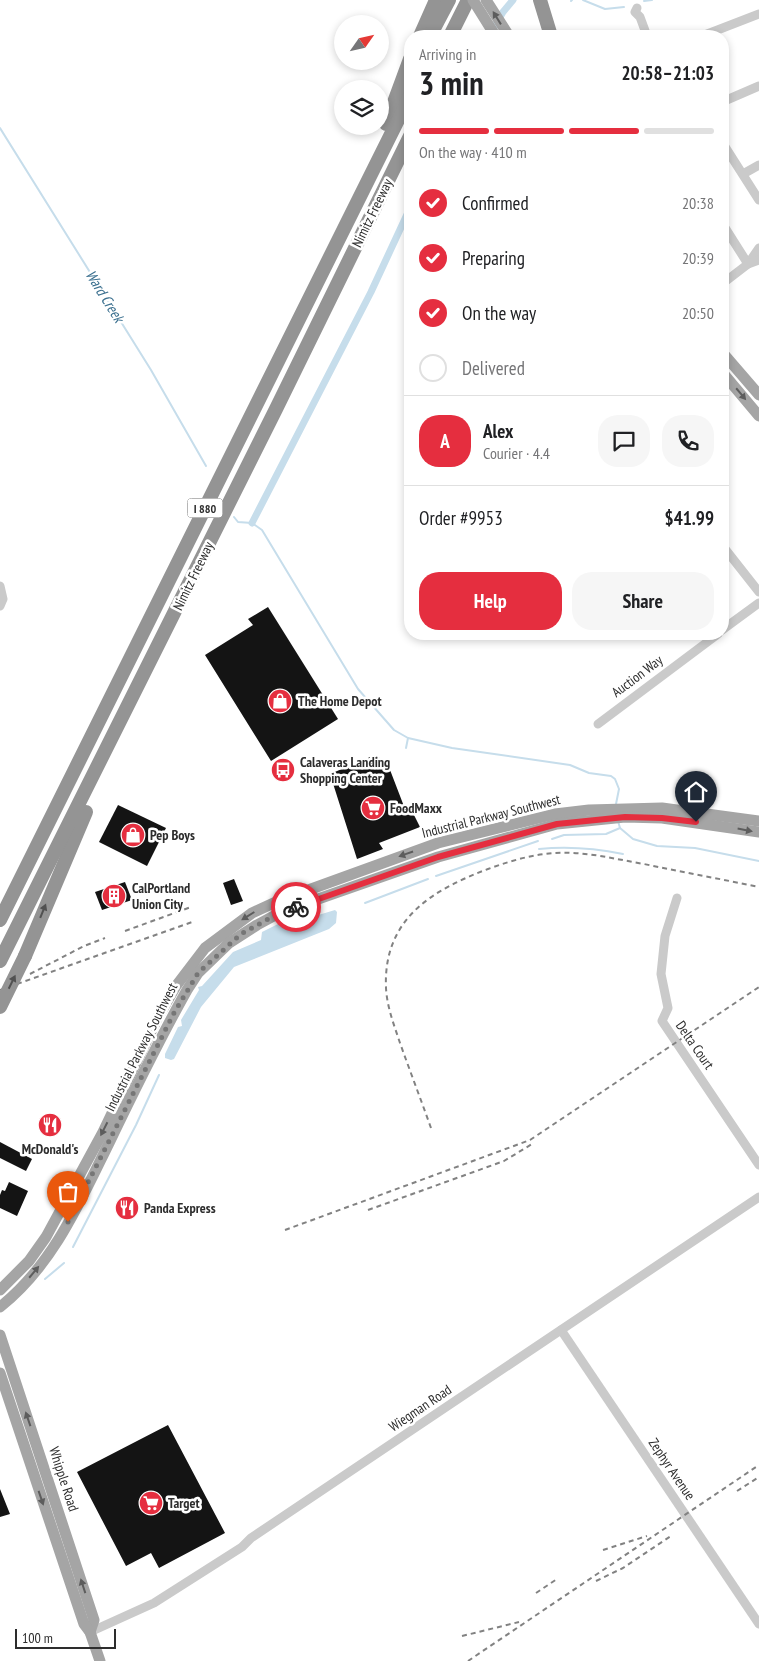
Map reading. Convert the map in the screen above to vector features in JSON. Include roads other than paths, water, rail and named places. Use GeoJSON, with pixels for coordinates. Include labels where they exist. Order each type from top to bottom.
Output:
{"type":"FeatureCollection","features":[{"type":"Feature","properties":{"kind":"highway"},"geometry":{"type":"LineString","coordinates":[[423,30],[436,0]]}},
{"type":"Feature","properties":{"kind":"highway"},"geometry":{"type":"LineString","coordinates":[[433,30],[448,0]]}},
{"type":"Feature","properties":{"kind":"highway"},"geometry":{"type":"LineString","coordinates":[[443,30],[457,0]]}},
{"type":"Feature","properties":{"kind":"highway"},"geometry":{"type":"LineString","coordinates":[[453,30],[468,0]]}},
{"type":"Feature","properties":{"kind":"highway"},"geometry":{"type":"LineString","coordinates":[[462,30],[475,0]]}},
{"type":"Feature","properties":{"kind":"highway"},"geometry":{"type":"LineString","coordinates":[[540,3],[549,30]]}},
{"type":"Feature","properties":{"kind":"highway"},"geometry":{"type":"LineString","coordinates":[[389,116],[404,75]]}},
{"type":"Feature","properties":{"kind":"highway","name":"Nimitz Freeway"},"geometry":{"type":"LineString","coordinates":[[389,118],[404,89]]}},
{"type":"Feature","properties":{"kind":"highway","name":"I 880"},"geometry":{"type":"LineString","coordinates":[[0,920],[404,108]]}},
{"type":"Feature","properties":{"kind":"highway","name":"I 880"},"geometry":{"type":"LineString","coordinates":[[14,936],[11,922],[404,130]]}},
{"type":"Feature","properties":{"kind":"highway","name":"Nimitz Freeway"},"geometry":{"type":"LineString","coordinates":[[0,900],[381,135]]}},
{"type":"Feature","properties":{"kind":"highway","name":"Nimitz Freeway"},"geometry":{"type":"LineString","coordinates":[[0,961],[404,148]]}},
{"type":"Feature","properties":{"kind":"highway"},"geometry":{"type":"LineString","coordinates":[[0,1007],[25,956],[56,879],[107,767],[107,749]]}},
{"type":"Feature","properties":{"kind":"main road"},"geometry":{"type":"LineString","coordinates":[[475,0],[492,30]]}},
{"type":"Feature","properties":{"kind":"main road"},"geometry":{"type":"LineString","coordinates":[[486,0],[505,30]]}},
{"type":"Feature","properties":{"kind":"main road"},"geometry":{"type":"LineString","coordinates":[[729,360],[759,395]]}},
{"type":"Feature","properties":{"kind":"main road"},"geometry":{"type":"LineString","coordinates":[[729,380],[759,416]]}},
{"type":"Feature","properties":{"kind":"main road","name":"Industrial Parkway Southwest"},"geometry":{"type":"LineString","coordinates":[[662,813],[759,832]]}},
{"type":"Feature","properties":{"kind":"main road","name":"Industrial Parkway Southwest"},"geometry":{"type":"LineString","coordinates":[[0,1290],[29,1261],[46,1237],[103,1132],[158,1017],[188,968],[204,948],[252,913],[278,901],[438,842],[555,814],[662,813],[759,821]]}},
{"type":"Feature","properties":{"kind":"main road","name":"Industrial Parkway Southwest"},"geometry":{"type":"LineString","coordinates":[[0,1307],[25,1283],[54,1246],[77,1208],[182,998],[198,973],[241,934],[281,912],[438,857],[590,815]]}},
{"type":"Feature","properties":{"kind":"main road"},"geometry":{"type":"LineString","coordinates":[[438,842],[438,857]]}},
{"type":"Feature","properties":{"kind":"main road"},"geometry":{"type":"LineString","coordinates":[[143,1048],[152,1057]]}},
{"type":"Feature","properties":{"kind":"main road","name":"Whipple Road"},"geometry":{"type":"LineString","coordinates":[[0,1335],[94,1620],[90,1632]]}},
{"type":"Feature","properties":{"kind":"main road","name":"Whipple Road"},"geometry":{"type":"LineString","coordinates":[[0,1374],[84,1624],[90,1632],[100,1661]]}},
{"type":"Feature","properties":{"kind":"street"},"geometry":{"type":"LineString","coordinates":[[635,4],[643,14],[640,17],[645,30]]}},
{"type":"Feature","properties":{"kind":"street"},"geometry":{"type":"LineString","coordinates":[[718,30],[759,14]]}},
{"type":"Feature","properties":{"kind":"street"},"geometry":{"type":"LineString","coordinates":[[729,99],[759,86]]}},
{"type":"Feature","properties":{"kind":"street"},"geometry":{"type":"LineString","coordinates":[[729,152],[759,200]]}},
{"type":"Feature","properties":{"kind":"street"},"geometry":{"type":"LineString","coordinates":[[744,174],[759,165]]}},
{"type":"Feature","properties":{"kind":"street"},"geometry":{"type":"LineString","coordinates":[[729,234],[748,264]]}},
{"type":"Feature","properties":{"kind":"street"},"geometry":{"type":"LineString","coordinates":[[748,264],[759,248]]}},
{"type":"Feature","properties":{"kind":"street"},"geometry":{"type":"LineString","coordinates":[[729,279],[748,264],[759,260]]}},
{"type":"Feature","properties":{"kind":"street"},"geometry":{"type":"LineString","coordinates":[[729,554],[759,592]]}},
{"type":"Feature","properties":{"kind":"street"},"geometry":{"type":"LineString","coordinates":[[0,586],[1,603]]}},
{"type":"Feature","properties":{"kind":"street"},"geometry":{"type":"LineString","coordinates":[[729,625],[759,604]]}},
{"type":"Feature","properties":{"kind":"street","name":"Auction Way"},"geometry":{"type":"LineString","coordinates":[[598,724],[710,640]]}},
{"type":"Feature","properties":{"kind":"street","name":"Delta Court"},"geometry":{"type":"LineString","coordinates":[[677,898],[665,936],[662,974],[668,1008],[662,1022],[759,1165]]}},
{"type":"Feature","properties":{"kind":"street","name":"Wiegman Road"},"geometry":{"type":"LineString","coordinates":[[90,1632],[154,1603],[242,1547],[258,1533],[759,1197]]}},
{"type":"Feature","properties":{"kind":"street","name":"Zephyr Avenue"},"geometry":{"type":"LineString","coordinates":[[562,1330],[759,1624]]}},
{"type":"Feature","properties":{"kind":"water"},"geometry":{"type":"Polygon","coordinates":[[[335,910],[337,912],[336,923],[329,929],[234,967],[201,1007],[174,1059],[165,1058],[165,1054],[178,1027],[182,1026],[181,1020],[199,990],[198,987],[202,986],[233,952],[261,940],[262,932],[286,920],[295,922],[335,910]]]}},
{"type":"Feature","properties":{"kind":"waterway","name":"Ward Creek"},"geometry":{"type":"LineString","coordinates":[[492,30],[513,0]]}},
{"type":"Feature","properties":{"kind":"waterway","name":"Ward Creek"},"geometry":{"type":"LineString","coordinates":[[583,0],[605,9],[624,7]]}},
{"type":"Feature","properties":{"kind":"waterway","name":"Ward Creek"},"geometry":{"type":"LineString","coordinates":[[644,1],[652,0]]}},
{"type":"Feature","properties":{"kind":"waterway","name":"Ward Creek"},"geometry":{"type":"LineString","coordinates":[[0,128],[151,370],[206,466]]}},
{"type":"Feature","properties":{"kind":"waterway","name":"Ward Creek"},"geometry":{"type":"LineString","coordinates":[[252,523],[371,292],[404,221]]}},
{"type":"Feature","properties":{"kind":"waterway"},"geometry":{"type":"LineString","coordinates":[[234,517],[238,522],[252,523],[262,530],[358,689],[394,730],[408,738],[452,748],[570,765],[589,773],[611,776],[615,779],[619,789],[616,804]]}},
{"type":"Feature","properties":{"kind":"waterway"},"geometry":{"type":"LineString","coordinates":[[406,748],[408,738]]}},
{"type":"Feature","properties":{"kind":"waterway"},"geometry":{"type":"LineString","coordinates":[[618,821],[620,828],[633,839],[657,846],[695,848],[759,861]]}},
{"type":"Feature","properties":{"kind":"waterway"},"geometry":{"type":"LineString","coordinates":[[552,839],[564,835],[606,834],[620,828]]}},
{"type":"Feature","properties":{"kind":"waterway"},"geometry":{"type":"LineString","coordinates":[[436,876],[538,841]]}},
{"type":"Feature","properties":{"kind":"waterway"},"geometry":{"type":"LineString","coordinates":[[539,849],[581,848],[623,854]]}},
{"type":"Feature","properties":{"kind":"waterway"},"geometry":{"type":"LineString","coordinates":[[365,903],[428,879]]}},
{"type":"Feature","properties":{"kind":"waterway"},"geometry":{"type":"LineString","coordinates":[[73,1247],[136,1125],[159,1075]]}},
{"type":"Feature","properties":{"kind":"waterway"},"geometry":{"type":"LineString","coordinates":[[45,1279],[64,1263]]}},
{"type":"Feature","properties":{"kind":"railway"},"geometry":{"type":"LineString","coordinates":[[431,1128],[393,1023],[386,988],[387,964],[393,943],[402,926],[415,910],[430,898],[467,877],[498,865],[530,856],[551,853],[609,857],[759,887]]}},
{"type":"Feature","properties":{"kind":"railway"},"geometry":{"type":"LineString","coordinates":[[125,931],[191,907]]}},
{"type":"Feature","properties":{"kind":"railway"},"geometry":{"type":"LineString","coordinates":[[0,990],[195,921]]}},
{"type":"Feature","properties":{"kind":"railway"},"geometry":{"type":"LineString","coordinates":[[30,974],[84,946],[105,938]]}},
{"type":"Feature","properties":{"kind":"railway"},"geometry":{"type":"LineString","coordinates":[[285,1230],[530,1140],[759,987]]}},
{"type":"Feature","properties":{"kind":"railway"},"geometry":{"type":"LineString","coordinates":[[368,1210],[504,1161],[532,1144]]}},
{"type":"Feature","properties":{"kind":"railway"},"geometry":{"type":"LineString","coordinates":[[468,1661],[759,1465]]}},
{"type":"Feature","properties":{"kind":"railway"},"geometry":{"type":"LineString","coordinates":[[737,1491],[759,1477]]}},
{"type":"Feature","properties":{"kind":"railway"},"geometry":{"type":"LineString","coordinates":[[603,1550],[647,1536]]}},
{"type":"Feature","properties":{"kind":"railway"},"geometry":{"type":"LineString","coordinates":[[596,1581],[623,1568],[671,1536]]}},
{"type":"Feature","properties":{"kind":"railway"},"geometry":{"type":"LineString","coordinates":[[536,1593],[557,1579]]}},
{"type":"Feature","properties":{"kind":"railway"},"geometry":{"type":"LineString","coordinates":[[462,1636],[519,1622]]}},
{"type":"Feature","properties":{"kind":"place","name":"The Home Depot"},"geometry":{"type":"Point","coordinates":[280,701]}},
{"type":"Feature","properties":{"kind":"place","name":"Calaveras Landing Shopping Center"},"geometry":{"type":"Point","coordinates":[283,770]}},
{"type":"Feature","properties":{"kind":"place","name":"FoodMaxx"},"geometry":{"type":"Point","coordinates":[373,808]}},
{"type":"Feature","properties":{"kind":"place","name":"Pep Boys"},"geometry":{"type":"Point","coordinates":[133,835]}},
{"type":"Feature","properties":{"kind":"place","name":"CalPortland Union City"},"geometry":{"type":"Point","coordinates":[114,896]}},
{"type":"Feature","properties":{"kind":"place","name":"McDonald's"},"geometry":{"type":"Point","coordinates":[50,1125]}},
{"type":"Feature","properties":{"kind":"place","name":"Panda Express"},"geometry":{"type":"Point","coordinates":[127,1208]}},
{"type":"Feature","properties":{"kind":"place","name":"Target"},"geometry":{"type":"Point","coordinates":[151,1503]}}]}
